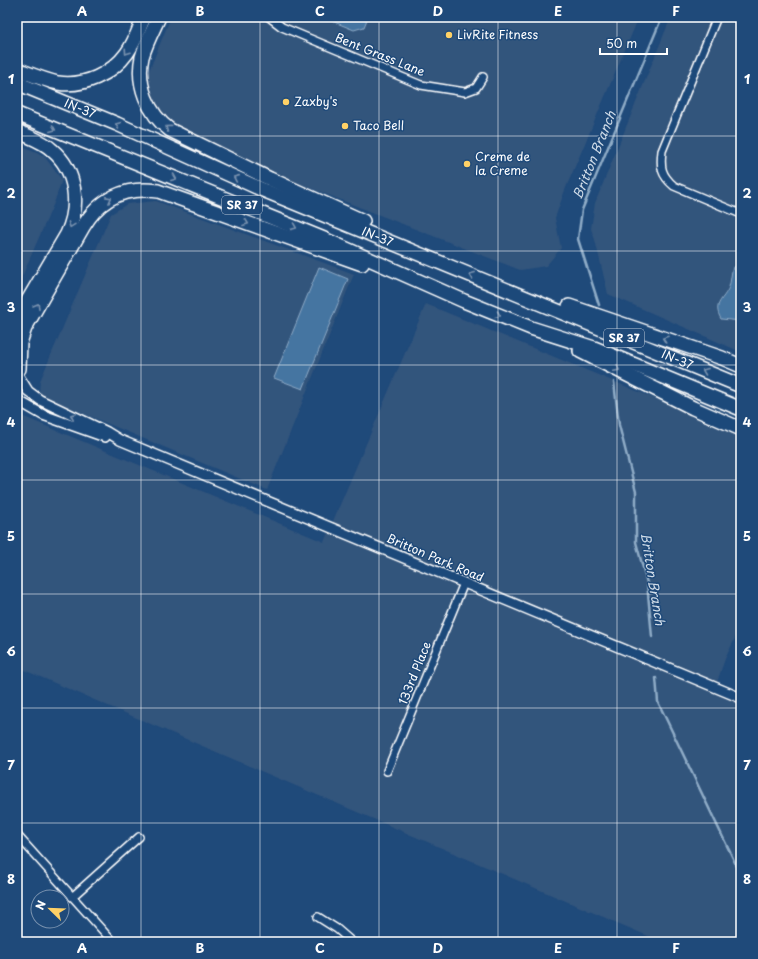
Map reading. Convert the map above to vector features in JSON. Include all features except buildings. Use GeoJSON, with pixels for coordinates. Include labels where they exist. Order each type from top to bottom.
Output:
{"type":"FeatureCollection","features":[{"type":"Feature","properties":{"kind":"highway"},"geometry":{"type":"LineString","coordinates":[[17,69],[59,83],[78,82],[101,76],[118,64],[128,52],[144,17]]}},
{"type":"Feature","properties":{"kind":"highway"},"geometry":{"type":"LineString","coordinates":[[159,17],[143,55],[141,76],[147,101],[153,112],[165,126],[170,130],[270,179],[371,225],[402,246]]}},
{"type":"Feature","properties":{"kind":"highway","name":"IN-37"},"geometry":{"type":"LineString","coordinates":[[17,83],[117,124],[263,190],[741,386]]}},
{"type":"Feature","properties":{"kind":"highway","name":"IN-37"},"geometry":{"type":"LineString","coordinates":[[17,114],[324,239],[464,301],[531,328],[594,348],[741,409]]}},
{"type":"Feature","properties":{"kind":"highway"},"geometry":{"type":"LineString","coordinates":[[17,131],[48,146],[57,154],[70,175],[73,183],[75,199],[72,221],[67,234],[17,319]]}},
{"type":"Feature","properties":{"kind":"highway"},"geometry":{"type":"LineString","coordinates":[[18,371],[20,342],[25,328],[89,216],[106,200],[131,191],[148,190],[165,193],[464,301]]}},
{"type":"Feature","properties":{"kind":"highway"},"geometry":{"type":"LineString","coordinates":[[508,290],[556,302],[722,358],[741,366]]}},
{"type":"Feature","properties":{"kind":"highway"},"geometry":{"type":"LineString","coordinates":[[531,328],[693,408],[741,429]]}},
{"type":"Feature","properties":{"kind":"street","name":"Bent Grass Lane"},"geometry":{"type":"LineString","coordinates":[[269,17],[282,27],[421,85],[465,92],[476,88],[484,77]]}},
{"type":"Feature","properties":{"kind":"street"},"geometry":{"type":"LineString","coordinates":[[717,17],[662,151],[662,172],[674,186],[741,214]]}},
{"type":"Feature","properties":{"kind":"street","name":"Britton Park Road"},"geometry":{"type":"LineString","coordinates":[[18,371],[28,391],[40,400],[107,432],[120,440],[741,698]]}},
{"type":"Feature","properties":{"kind":"street","name":"Britton Park Road"},"geometry":{"type":"LineString","coordinates":[[17,400],[43,415],[105,437],[120,440]]}},
{"type":"Feature","properties":{"kind":"street","name":"133rd Place"},"geometry":{"type":"LineString","coordinates":[[387,771],[464,583]]}},
{"type":"Feature","properties":{"kind":"street"},"geometry":{"type":"LineString","coordinates":[[17,835],[112,942]]}},
{"type":"Feature","properties":{"kind":"street"},"geometry":{"type":"LineString","coordinates":[[72,897],[139,837]]}},
{"type":"Feature","properties":{"kind":"street"},"geometry":{"type":"LineString","coordinates":[[318,918],[337,929],[352,942]]}},
{"type":"Feature","properties":{"kind":"shaded area"},"geometry":{"type":"Polygon","coordinates":[[[171,17],[639,17],[565,190],[555,218],[561,248],[546,266],[520,270],[295,182],[166,122],[149,97],[146,78],[171,17]]]}},
{"type":"Feature","properties":{"kind":"shaded area"},"geometry":{"type":"Polygon","coordinates":[[[322,17],[368,17],[364,27],[354,30],[322,17]]]}},
{"type":"Feature","properties":{"kind":"shaded area"},"geometry":{"type":"Polygon","coordinates":[[[671,17],[741,17],[741,352],[608,294],[591,229],[595,203],[671,17]]]}},
{"type":"Feature","properties":{"kind":"shaded area"},"geometry":{"type":"Polygon","coordinates":[[[17,145],[44,156],[62,180],[54,203],[17,288],[17,145]]]}},
{"type":"Feature","properties":{"kind":"shaded area"},"geometry":{"type":"Polygon","coordinates":[[[156,201],[354,274],[267,490],[39,395],[40,381],[111,214],[127,204],[156,201]]]}},
{"type":"Feature","properties":{"kind":"shaded area"},"geometry":{"type":"Polygon","coordinates":[[[741,266],[741,321],[721,319],[718,305],[729,287],[733,267],[741,266]]]}},
{"type":"Feature","properties":{"kind":"shaded area"},"geometry":{"type":"Polygon","coordinates":[[[319,267],[348,279],[303,389],[274,378],[319,267]]]}},
{"type":"Feature","properties":{"kind":"shaded area"},"geometry":{"type":"Polygon","coordinates":[[[426,304],[741,434],[741,626],[725,659],[717,682],[741,692],[741,942],[662,942],[17,667],[17,414],[324,542],[426,304]]]}},
{"type":"Feature","properties":{"kind":"waterway","name":"Britton Branch"},"geometry":{"type":"LineString","coordinates":[[599,305],[578,239],[582,210],[662,17]]}},
{"type":"Feature","properties":{"kind":"waterway","name":"Britton Branch"},"geometry":{"type":"LineString","coordinates":[[614,382],[619,425],[636,492],[636,542],[647,583],[652,637]]}},
{"type":"Feature","properties":{"kind":"waterway","name":"Britton Branch"},"geometry":{"type":"LineString","coordinates":[[656,678],[658,702],[741,875]]}},
{"type":"Feature","properties":{"kind":"place","name":"LivRite Fitness"},"geometry":{"type":"Point","coordinates":[449,35]}},
{"type":"Feature","properties":{"kind":"place","name":"Zaxby's"},"geometry":{"type":"Point","coordinates":[286,102]}},
{"type":"Feature","properties":{"kind":"place","name":"Taco Bell"},"geometry":{"type":"Point","coordinates":[345,126]}},
{"type":"Feature","properties":{"kind":"place","name":"Creme de la Creme"},"geometry":{"type":"Point","coordinates":[467,164]}}]}
